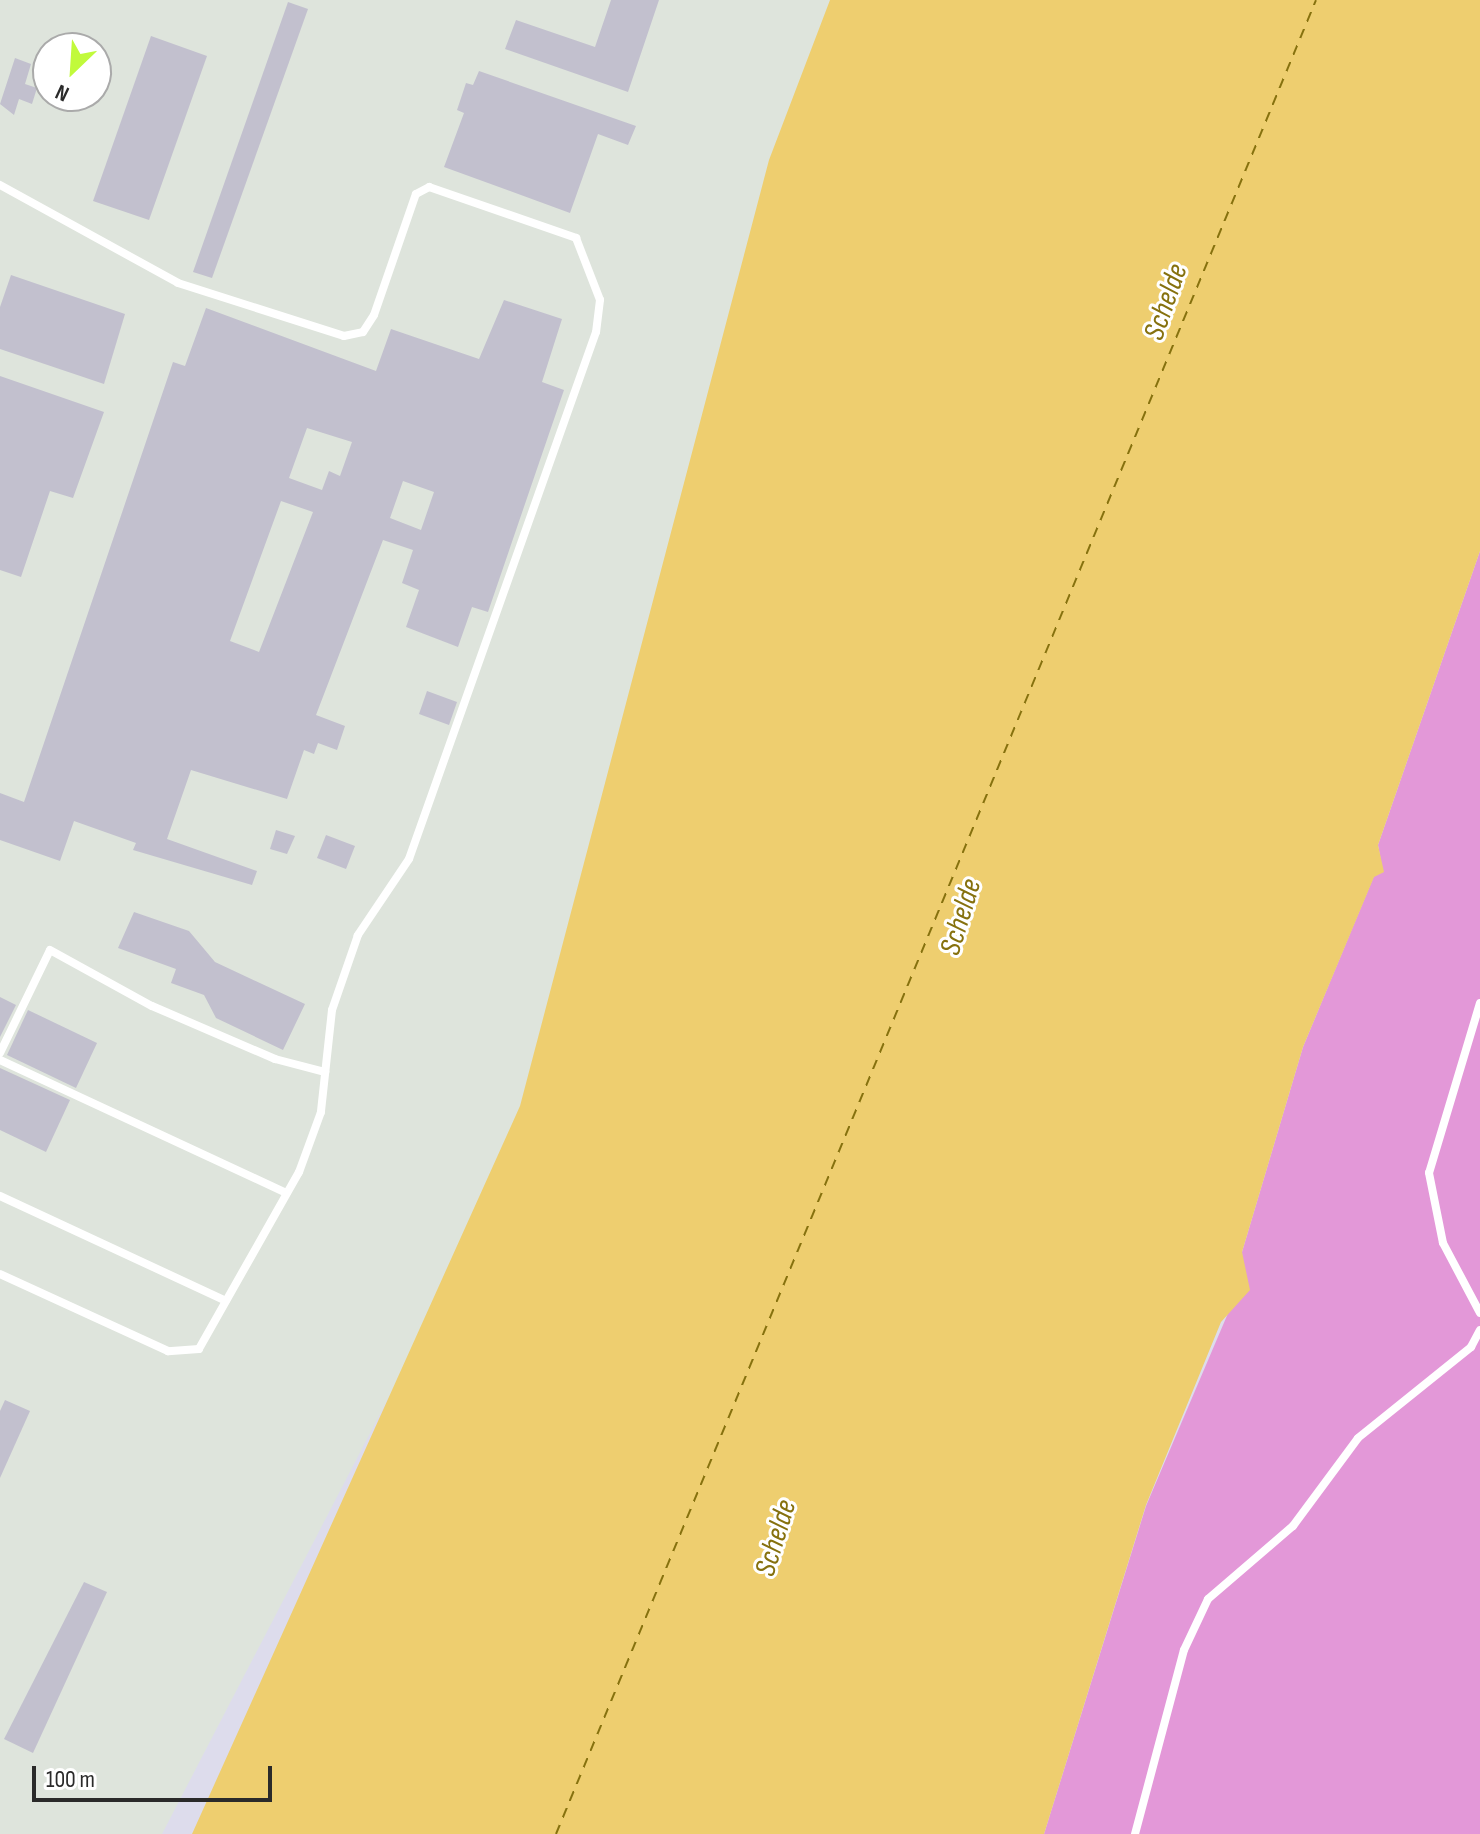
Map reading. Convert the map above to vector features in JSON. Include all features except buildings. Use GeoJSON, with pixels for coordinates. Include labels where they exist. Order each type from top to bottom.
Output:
{"type":"FeatureCollection","features":[{"type":"Feature","properties":{"kind":"lane"},"geometry":{"type":"LineString","coordinates":[[0,185],[178,283],[344,336],[363,332],[374,315],[416,194],[429,187],[576,238],[593,267],[600,300],[596,332],[409,859],[358,935],[332,1010],[321,1112],[287,1193],[199,1349],[168,1351],[0,1274]]}},
{"type":"Feature","properties":{"kind":"lane"},"geometry":{"type":"LineString","coordinates":[[0,1053],[50,950],[152,1006],[275,1059],[325,1072]]}},
{"type":"Feature","properties":{"kind":"lane"},"geometry":{"type":"LineString","coordinates":[[1480,1003],[1429,1173],[1443,1243],[1480,1313]]}},
{"type":"Feature","properties":{"kind":"lane"},"geometry":{"type":"LineString","coordinates":[[0,1060],[287,1193]]}},
{"type":"Feature","properties":{"kind":"lane"},"geometry":{"type":"LineString","coordinates":[[0,1196],[226,1301]]}},
{"type":"Feature","properties":{"kind":"lane"},"geometry":{"type":"LineString","coordinates":[[1135,1834],[1184,1650],[1208,1599],[1293,1526],[1358,1438],[1471,1347],[1480,1330]]}},
{"type":"Feature","properties":{"kind":"shaded area"},"geometry":{"type":"Polygon","coordinates":[[[0,0],[871,0],[545,1096],[162,1834],[0,1834],[0,0]]]}},
{"type":"Feature","properties":{"kind":"shaded area"},"geometry":{"type":"Polygon","coordinates":[[[1480,551],[1480,1834],[1044,1834],[1146,1506],[1243,1278],[1242,1252],[1303,1047],[1374,876],[1383,872],[1378,845],[1480,551]]]}},
{"type":"Feature","properties":{"kind":"water","name":"Schelde"},"geometry":{"type":"Polygon","coordinates":[[[830,0],[1480,0],[1480,551],[1378,845],[1384,872],[1374,877],[1303,1047],[1242,1252],[1250,1290],[1221,1322],[1146,1505],[1044,1834],[192,1834],[520,1106],[769,160],[830,0]]]}},
{"type":"Feature","properties":{"kind":"ferry route"},"geometry":{"type":"LineString","coordinates":[[556,1834],[1316,0]]}}]}
